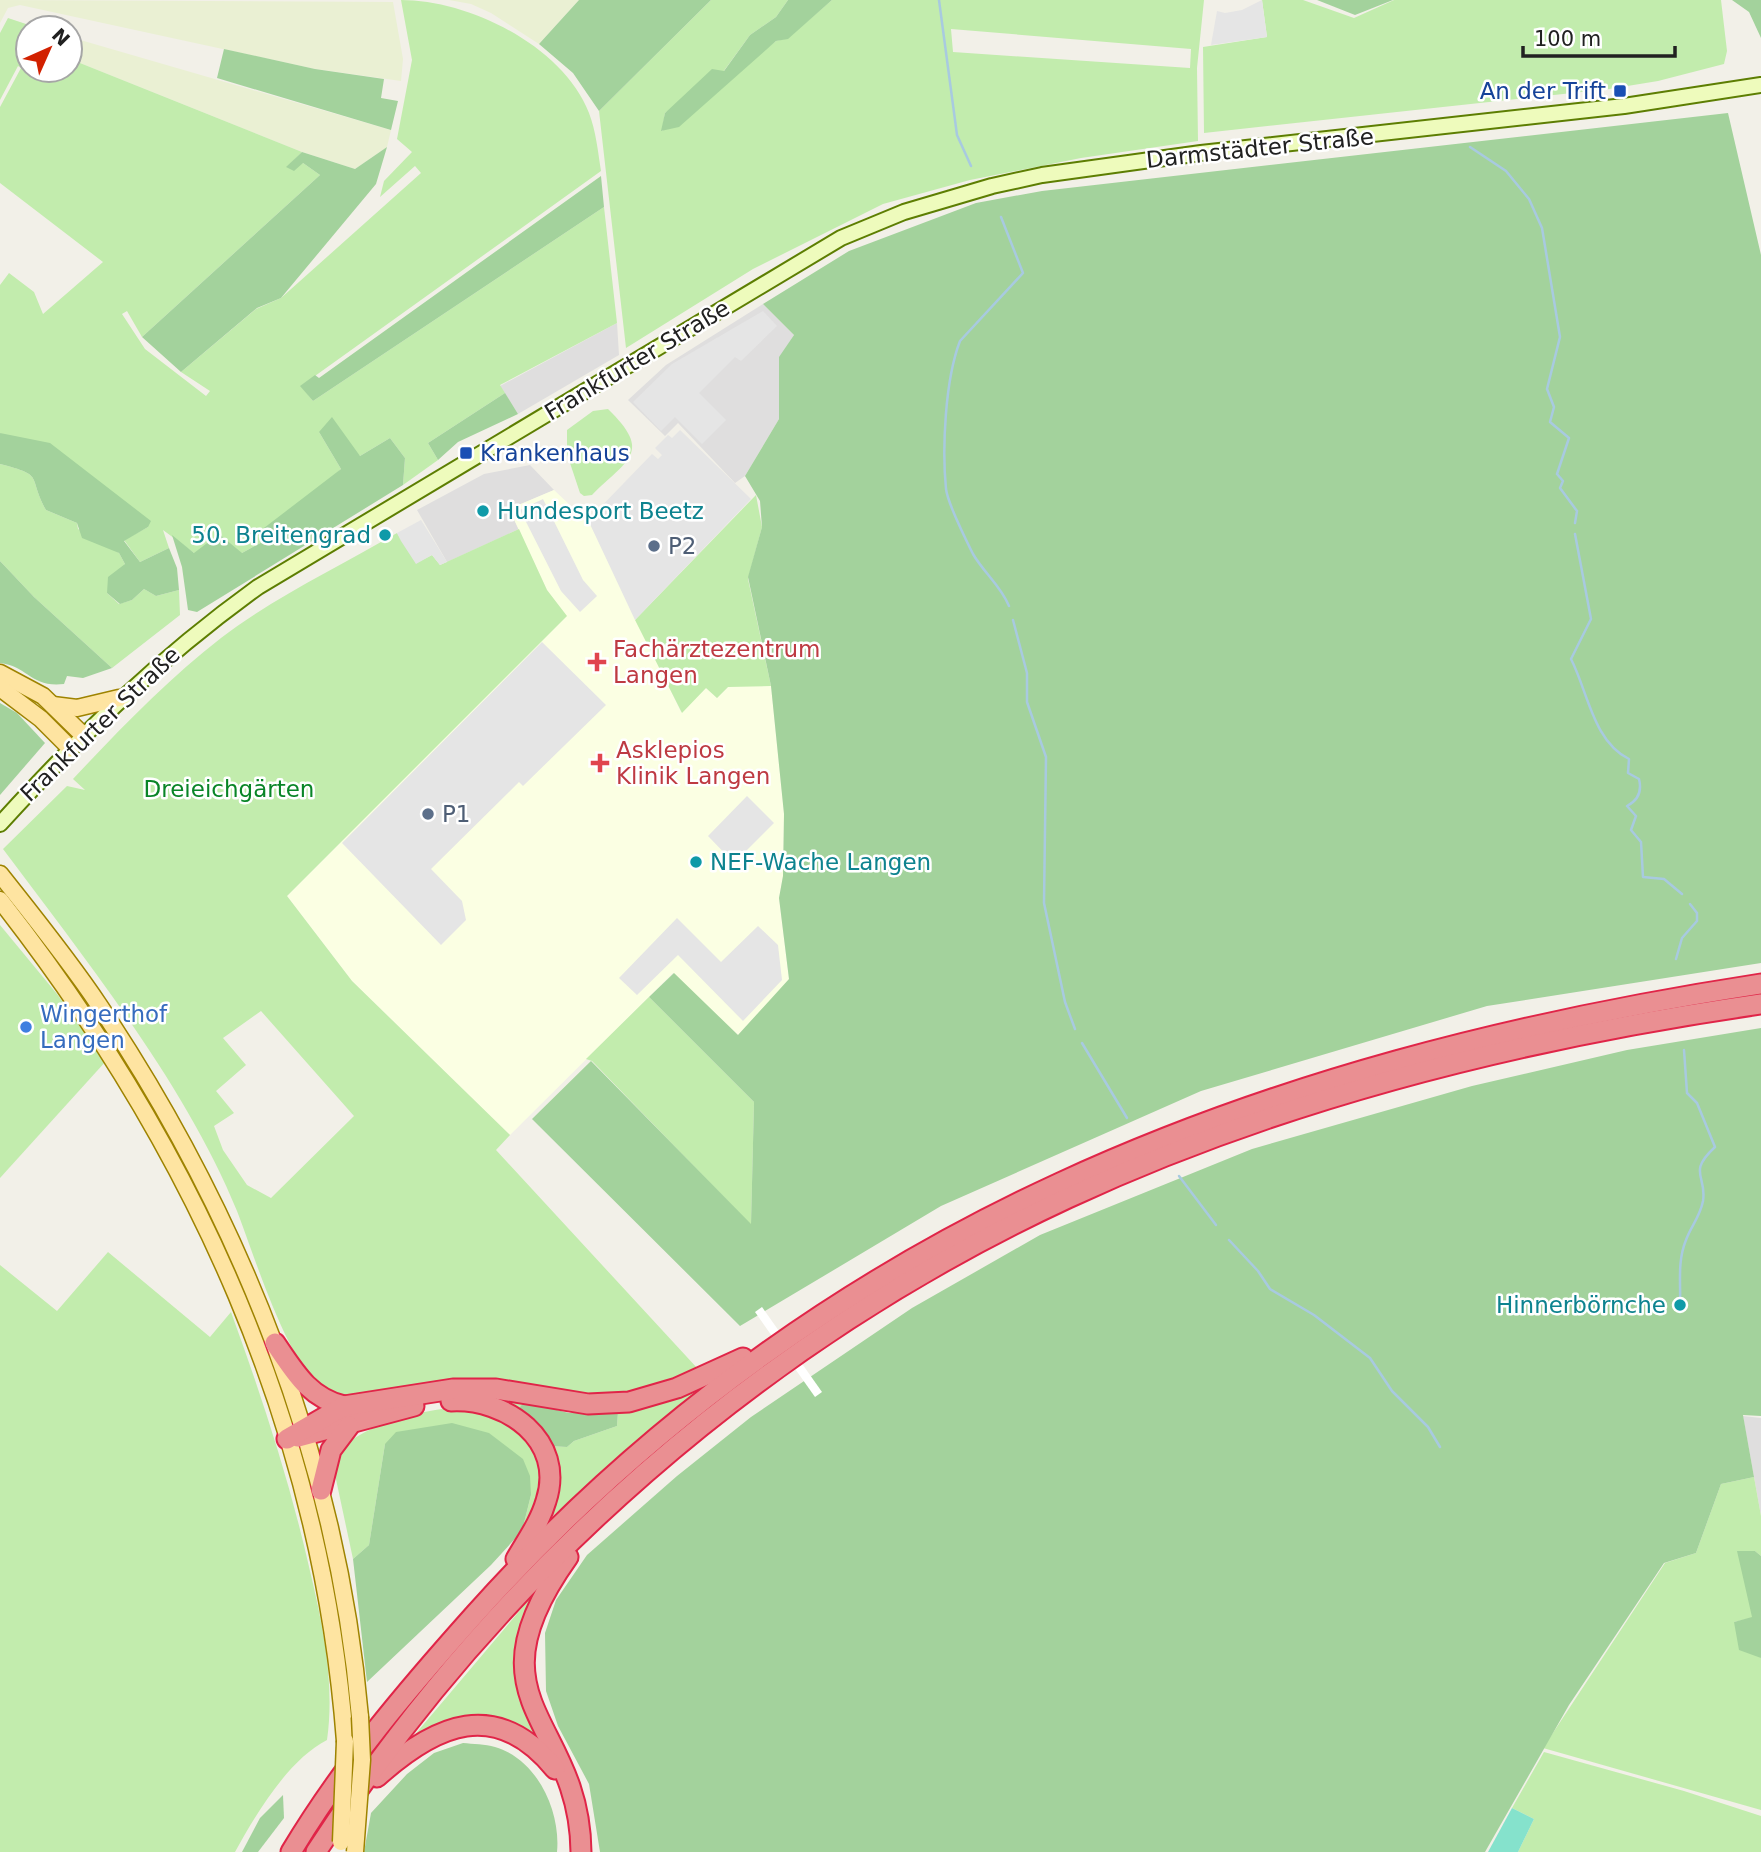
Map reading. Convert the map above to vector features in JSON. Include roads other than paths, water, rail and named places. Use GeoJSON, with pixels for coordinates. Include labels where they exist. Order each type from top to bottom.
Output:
{"type":"FeatureCollection","features":[{"type":"Feature","properties":{"kind":"highway"},"geometry":{"type":"LineString","coordinates":[[291,1852],[351,1760],[416,1679],[504,1581],[628,1462],[779,1341],[934,1245],[1038,1191],[1216,1117],[1345,1074],[1485,1037],[1616,1008],[1761,984]]}},
{"type":"Feature","properties":{"kind":"highway"},"geometry":{"type":"LineString","coordinates":[[316,1852],[346,1807],[472,1644],[599,1514],[689,1436],[812,1344],[946,1261],[1072,1196],[1223,1134],[1353,1092],[1440,1068],[1607,1031],[1761,1004]]}},
{"type":"Feature","properties":{"kind":"highway"},"geometry":{"type":"LineString","coordinates":[[299,1434],[348,1415],[419,1393],[478,1388],[607,1405],[655,1396],[779,1341]]}},
{"type":"Feature","properties":{"kind":"highway"},"geometry":{"type":"LineString","coordinates":[[275,1343],[309,1389],[348,1415],[461,1401],[496,1406],[528,1427],[549,1469],[547,1499],[504,1581]]}},
{"type":"Feature","properties":{"kind":"highway"},"geometry":{"type":"LineString","coordinates":[[321,1490],[331,1450],[348,1415]]}},
{"type":"Feature","properties":{"kind":"highway"},"geometry":{"type":"LineString","coordinates":[[581,1852],[575,1800],[563,1768],[529,1702],[525,1682],[524,1648],[537,1606],[599,1514]]}},
{"type":"Feature","properties":{"kind":"highway"},"geometry":{"type":"LineString","coordinates":[[346,1807],[393,1763],[428,1737],[463,1726],[495,1728],[527,1741],[556,1770],[575,1800]]}},
{"type":"Feature","properties":{"kind":"main road","name":"Darmstädter Straße"},"geometry":{"type":"LineString","coordinates":[[776,275],[841,238],[904,212],[992,186],[1042,175],[1201,153],[1624,106],[1761,85]]}},
{"type":"Feature","properties":{"kind":"main road","name":"Frankfurter Straße"},"geometry":{"type":"LineString","coordinates":[[0,824],[119,698],[195,632],[258,587],[588,392],[776,275]]}},
{"type":"Feature","properties":{"kind":"main road"},"geometry":{"type":"LineString","coordinates":[[0,673],[32,688],[83,735]]}},
{"type":"Feature","properties":{"kind":"main road"},"geometry":{"type":"LineString","coordinates":[[0,688],[41,719],[70,748]]}},
{"type":"Feature","properties":{"kind":"main road"},"geometry":{"type":"LineString","coordinates":[[53,705],[77,708],[119,698]]}},
{"type":"Feature","properties":{"kind":"main road"},"geometry":{"type":"LineString","coordinates":[[0,874],[97,1002],[160,1102],[247,1273],[275,1343],[299,1434],[341,1689],[345,1779],[340,1852]]}},
{"type":"Feature","properties":{"kind":"main road"},"geometry":{"type":"LineString","coordinates":[[0,900],[87,1017],[170,1152],[233,1282],[321,1490],[356,1671],[362,1760],[355,1852]]}},
{"type":"Feature","properties":{"kind":"waterway"},"geometry":{"type":"LineString","coordinates":[[939,0],[957,135],[971,166]]}},
{"type":"Feature","properties":{"kind":"waterway"},"geometry":{"type":"LineString","coordinates":[[1470,147],[1506,171],[1529,199],[1542,228],[1560,337],[1547,389],[1554,407],[1550,422],[1569,438],[1557,474],[1563,481],[1560,488],[1577,511],[1575,523]]}},
{"type":"Feature","properties":{"kind":"waterway"},"geometry":{"type":"LineString","coordinates":[[1001,217],[1023,273],[960,341],[948,394],[944,454],[947,496],[973,554],[1002,592],[1009,606]]}},
{"type":"Feature","properties":{"kind":"waterway"},"geometry":{"type":"LineString","coordinates":[[1575,534],[1591,619],[1571,659],[1599,728],[1617,751],[1629,759],[1628,773],[1639,779],[1639,795],[1627,806],[1636,816],[1631,830],[1641,842],[1643,877],[1664,879],[1682,894]]}},
{"type":"Feature","properties":{"kind":"waterway"},"geometry":{"type":"LineString","coordinates":[[1013,620],[1027,673],[1027,702],[1046,757],[1044,903],[1065,1002],[1075,1029]]}},
{"type":"Feature","properties":{"kind":"waterway"},"geometry":{"type":"LineString","coordinates":[[1676,959],[1682,938],[1697,921],[1697,913],[1690,904]]}},
{"type":"Feature","properties":{"kind":"waterway"},"geometry":{"type":"LineString","coordinates":[[1082,1043],[1127,1118]]}},
{"type":"Feature","properties":{"kind":"waterway"},"geometry":{"type":"LineString","coordinates":[[1680,1305],[1680,1265],[1683,1248],[1703,1201],[1700,1169],[1715,1147],[1697,1103],[1687,1093],[1684,1050]]}},
{"type":"Feature","properties":{"kind":"waterway"},"geometry":{"type":"LineString","coordinates":[[1179,1176],[1216,1225]]}},
{"type":"Feature","properties":{"kind":"waterway"},"geometry":{"type":"LineString","coordinates":[[1229,1240],[1258,1271],[1270,1289],[1314,1315],[1370,1358],[1392,1391],[1428,1427],[1440,1447]]}},
{"type":"Feature","properties":{"kind":"place","name":"An der Trift"},"geometry":{"type":"Point","coordinates":[1620,91]}},
{"type":"Feature","properties":{"kind":"place","name":"Krankenhaus"},"geometry":{"type":"Point","coordinates":[466,453]}},
{"type":"Feature","properties":{"kind":"place","name":"Hundesport Beetz"},"geometry":{"type":"Point","coordinates":[483,511]}},
{"type":"Feature","properties":{"kind":"place","name":"50. Breitengrad"},"geometry":{"type":"Point","coordinates":[385,535]}},
{"type":"Feature","properties":{"kind":"place","name":"P2"},"geometry":{"type":"Point","coordinates":[654,546]}},
{"type":"Feature","properties":{"kind":"place","name":"Fachärztezentrum Langen"},"geometry":{"type":"Point","coordinates":[597,662]}},
{"type":"Feature","properties":{"kind":"place","name":"Asklepios Klinik Langen"},"geometry":{"type":"Point","coordinates":[600,763]}},
{"type":"Feature","properties":{"kind":"place","name":"P1"},"geometry":{"type":"Point","coordinates":[428,814]}},
{"type":"Feature","properties":{"kind":"place","name":"NEF-Wache Langen"},"geometry":{"type":"Point","coordinates":[696,862]}},
{"type":"Feature","properties":{"kind":"place","name":"Wingerthof Langen"},"geometry":{"type":"Point","coordinates":[26,1027]}},
{"type":"Feature","properties":{"kind":"place","name":"Hinnerbörnche"},"geometry":{"type":"Point","coordinates":[1680,1305]}},
{"type":"Feature","properties":{"kind":"park label","name":"Dreieichgärten"},"geometry":{"type":"Point","coordinates":[229,789]}}]}
